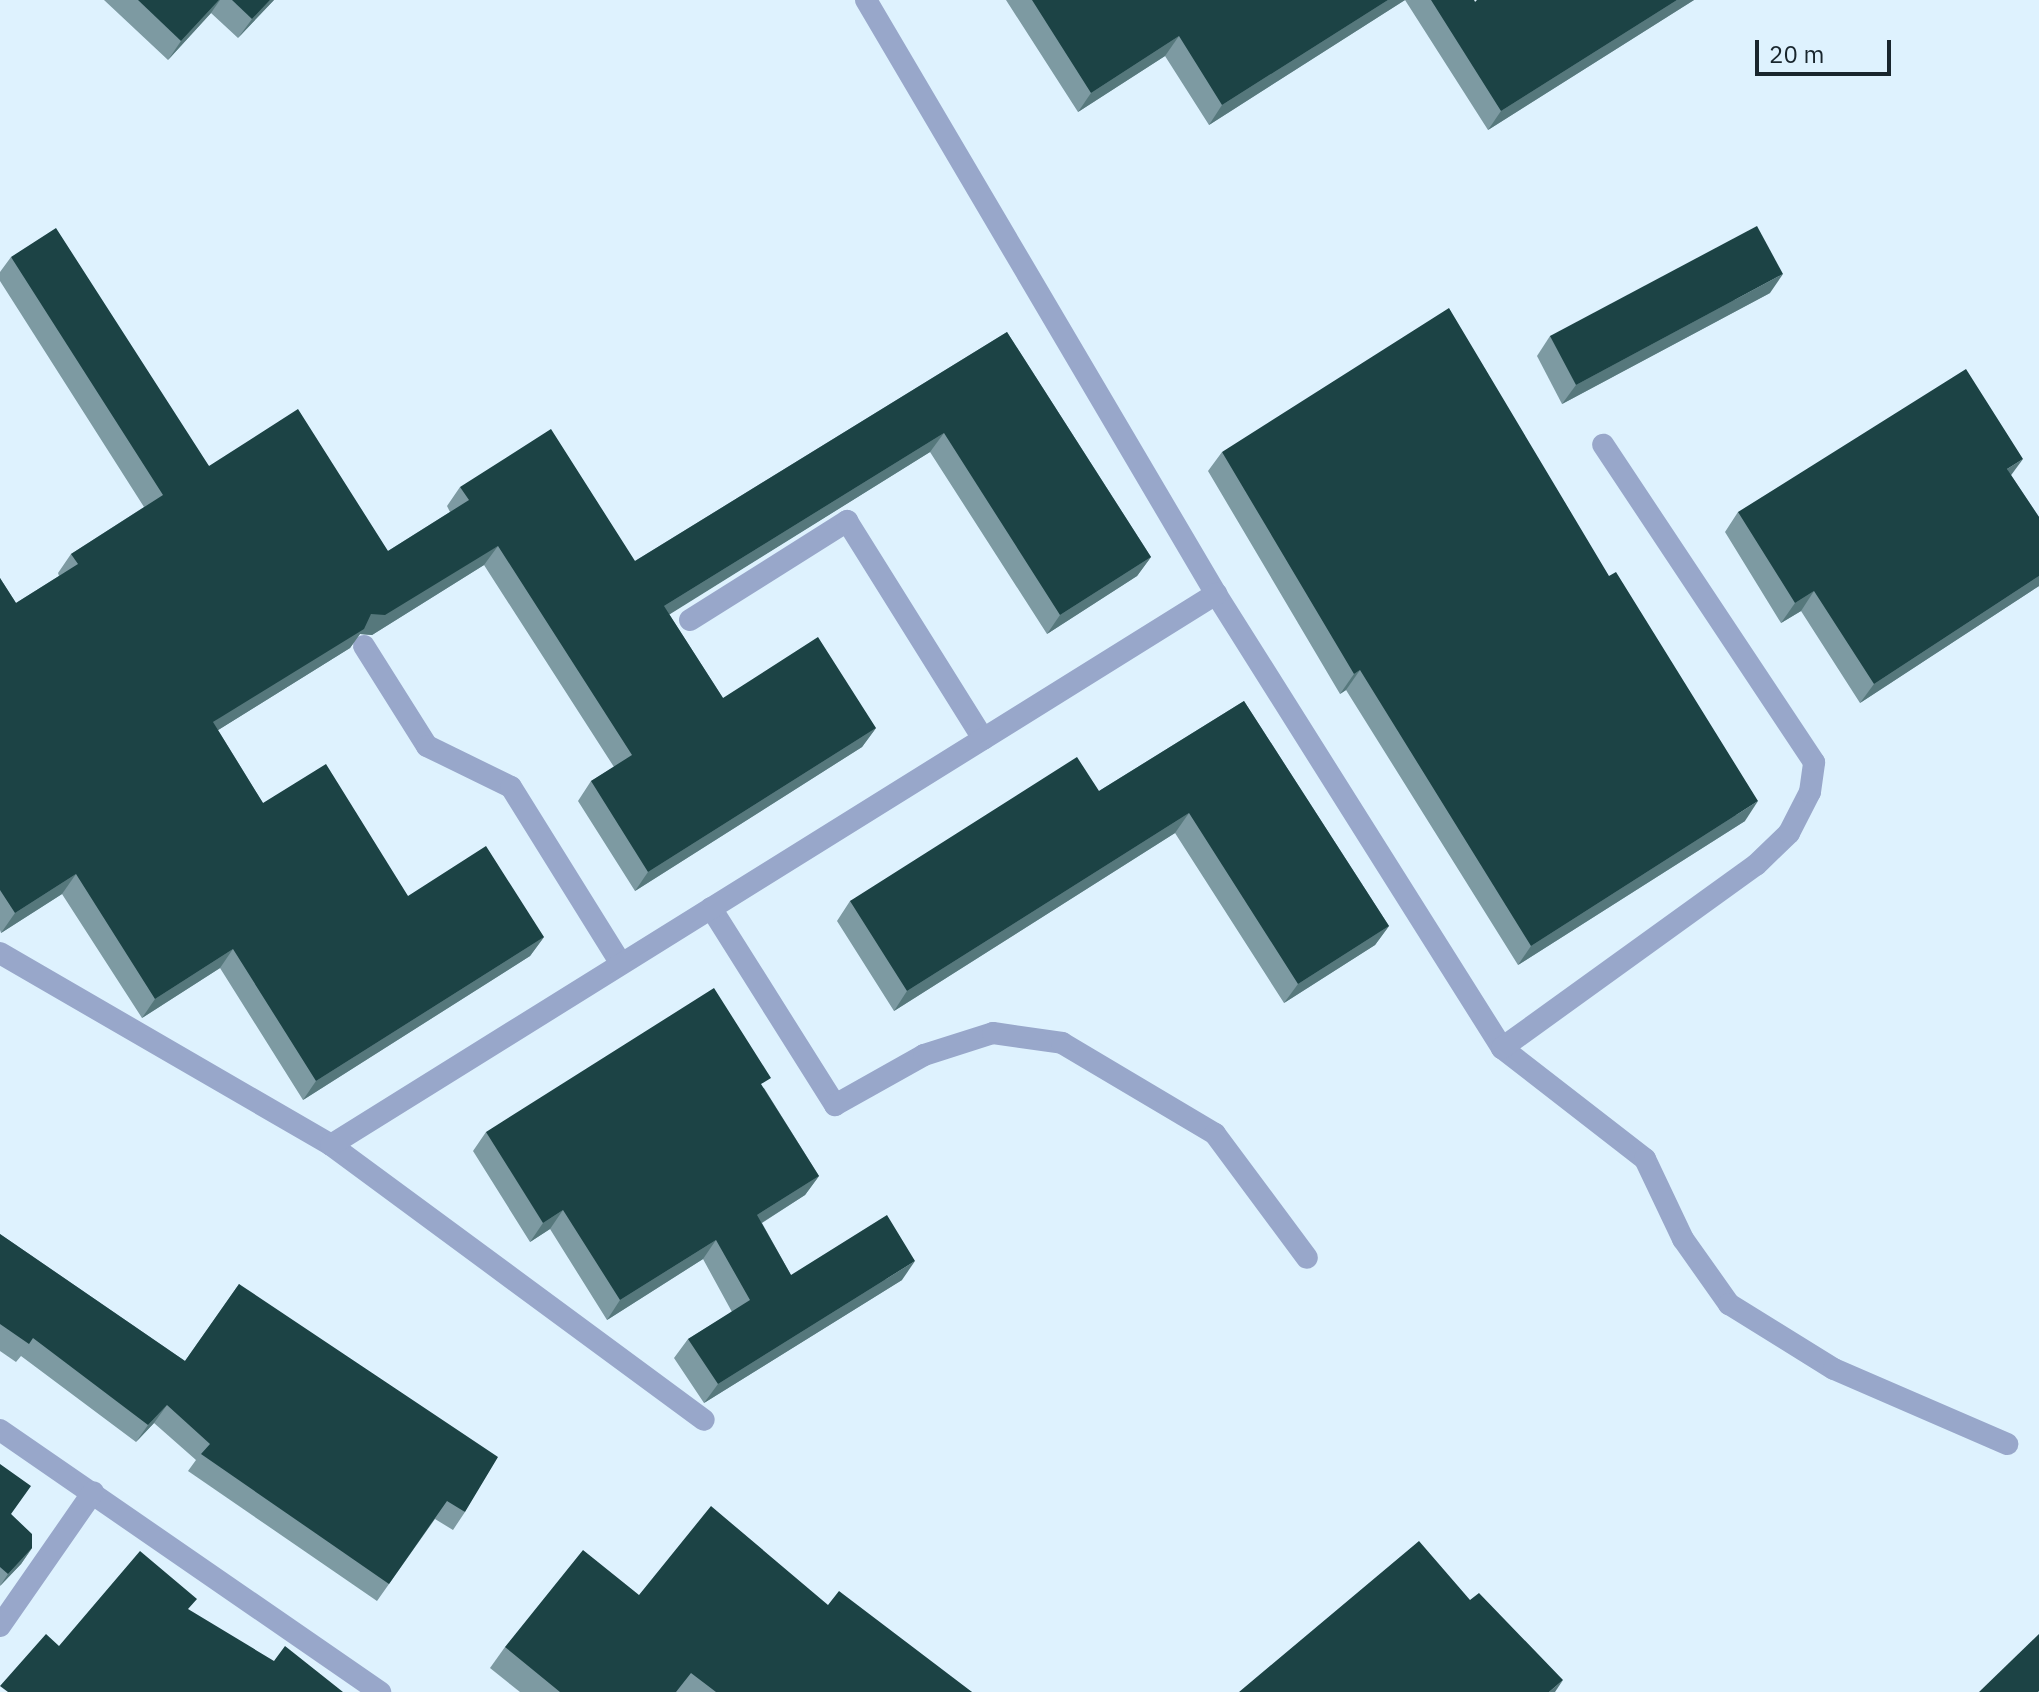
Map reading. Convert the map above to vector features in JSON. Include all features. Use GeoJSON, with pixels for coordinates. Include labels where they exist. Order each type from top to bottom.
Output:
{"type":"FeatureCollection","features":[{"type":"Feature","properties":{"kind":"street"},"geometry":{"type":"LineString","coordinates":[[866,0],[1216,594],[1502,1048],[1645,1159],[1683,1239],[1729,1304],[1834,1369],[2007,1444]]}},
{"type":"Feature","properties":{"kind":"street"},"geometry":{"type":"LineString","coordinates":[[1502,1048],[1756,865],[1789,833],[1810,792],[1814,762],[1603,445]]}},
{"type":"Feature","properties":{"kind":"street"},"geometry":{"type":"LineString","coordinates":[[690,620],[847,521],[983,739]]}},
{"type":"Feature","properties":{"kind":"street"},"geometry":{"type":"LineString","coordinates":[[331,1145],[1216,594]]}},
{"type":"Feature","properties":{"kind":"street"},"geometry":{"type":"LineString","coordinates":[[364,646],[427,746],[511,787],[621,964]]}},
{"type":"Feature","properties":{"kind":"street"},"geometry":{"type":"LineString","coordinates":[[711,908],[835,1105],[924,1055],[993,1033],[1062,1043],[1215,1134],[1307,1258]]}},
{"type":"Feature","properties":{"kind":"street"},"geometry":{"type":"LineString","coordinates":[[0,953],[331,1145],[704,1420]]}},
{"type":"Feature","properties":{"kind":"street"},"geometry":{"type":"LineString","coordinates":[[0,1430],[380,1692]]}},
{"type":"Feature","properties":{"kind":"street"},"geometry":{"type":"LineString","coordinates":[[0,1626],[93,1492]]}},
{"type":"Feature","properties":{"kind":"building"},"geometry":{"type":"Polygon","coordinates":[[[138,0],[219,0],[181,41],[138,0]]]}},
{"type":"Feature","properties":{"kind":"building"},"geometry":{"type":"Polygon","coordinates":[[[232,0],[270,0],[252,19],[232,0]]]}},
{"type":"Feature","properties":{"kind":"building"},"geometry":{"type":"Polygon","coordinates":[[[1032,0],[1388,0],[1222,105],[1179,36],[1091,93],[1032,0]]]}},
{"type":"Feature","properties":{"kind":"building"},"geometry":{"type":"Polygon","coordinates":[[[1431,0],[1475,2],[1677,0],[1501,111],[1431,0]]]}},
{"type":"Feature","properties":{"kind":"building"},"geometry":{"type":"Polygon","coordinates":[[[1757,226],[1783,274],[1576,385],[1550,336],[1757,226]]]}},
{"type":"Feature","properties":{"kind":"building"},"geometry":{"type":"Polygon","coordinates":[[[56,228],[209,466],[298,409],[388,551],[469,500],[460,487],[551,429],[635,561],[1007,332],[1151,557],[1060,615],[944,433],[664,606],[723,698],[818,637],[876,728],[648,872],[591,781],[632,755],[498,546],[385,615],[371,614],[364,629],[213,722],[263,803],[326,764],[408,896],[486,846],[544,937],[316,1081],[233,949],[155,999],[76,874],[15,913],[0,890],[0,578],[16,603],[78,564],[71,554],[163,495],[11,257],[56,228]]]}},
{"type":"Feature","properties":{"kind":"building"},"geometry":{"type":"Polygon","coordinates":[[[1449,308],[1609,576],[1616,572],[1758,801],[1531,946],[1360,670],[1354,674],[1222,452],[1449,308]]]}},
{"type":"Feature","properties":{"kind":"building"},"geometry":{"type":"Polygon","coordinates":[[[1966,369],[2023,459],[2007,469],[2039,517],[2039,576],[1874,684],[1814,591],[1795,603],[1738,512],[1966,369]]]}},
{"type":"Feature","properties":{"kind":"building"},"geometry":{"type":"Polygon","coordinates":[[[1244,701],[1389,926],[1298,984],[1189,813],[907,991],[850,901],[1077,757],[1099,791],[1244,701]]]}},
{"type":"Feature","properties":{"kind":"building"},"geometry":{"type":"Polygon","coordinates":[[[714,988],[771,1078],[761,1084],[819,1176],[757,1215],[791,1275],[887,1215],[915,1261],[718,1384],[688,1339],[750,1300],[716,1240],[620,1300],[563,1210],[543,1223],[486,1132],[714,988]]]}},
{"type":"Feature","properties":{"kind":"building"},"geometry":{"type":"Polygon","coordinates":[[[0,1234],[185,1361],[239,1284],[498,1457],[465,1512],[447,1501],[389,1584],[201,1454],[210,1444],[167,1405],[148,1425],[33,1338],[29,1344],[0,1324],[0,1234]]]}},
{"type":"Feature","properties":{"kind":"building"},"geometry":{"type":"Polygon","coordinates":[[[0,1464],[31,1486],[11,1514],[32,1534],[32,1548],[8,1574],[0,1567],[0,1464]]]}},
{"type":"Feature","properties":{"kind":"building"},"geometry":{"type":"Polygon","coordinates":[[[711,1506],[828,1605],[839,1591],[972,1692],[716,1692],[691,1673],[676,1692],[560,1692],[505,1647],[583,1550],[639,1595],[711,1506]]]}},
{"type":"Feature","properties":{"kind":"building"},"geometry":{"type":"Polygon","coordinates":[[[1419,1541],[1470,1600],[1479,1593],[1563,1680],[1549,1692],[1239,1692],[1419,1541]]]}},
{"type":"Feature","properties":{"kind":"building"},"geometry":{"type":"Polygon","coordinates":[[[140,1551],[197,1599],[188,1609],[274,1661],[285,1646],[343,1692],[8,1692],[0,1686],[46,1634],[59,1646],[140,1551]]]}},
{"type":"Feature","properties":{"kind":"building"},"geometry":{"type":"Polygon","coordinates":[[[2039,1634],[2038,1692],[1979,1692],[2039,1634]]]}}]}
